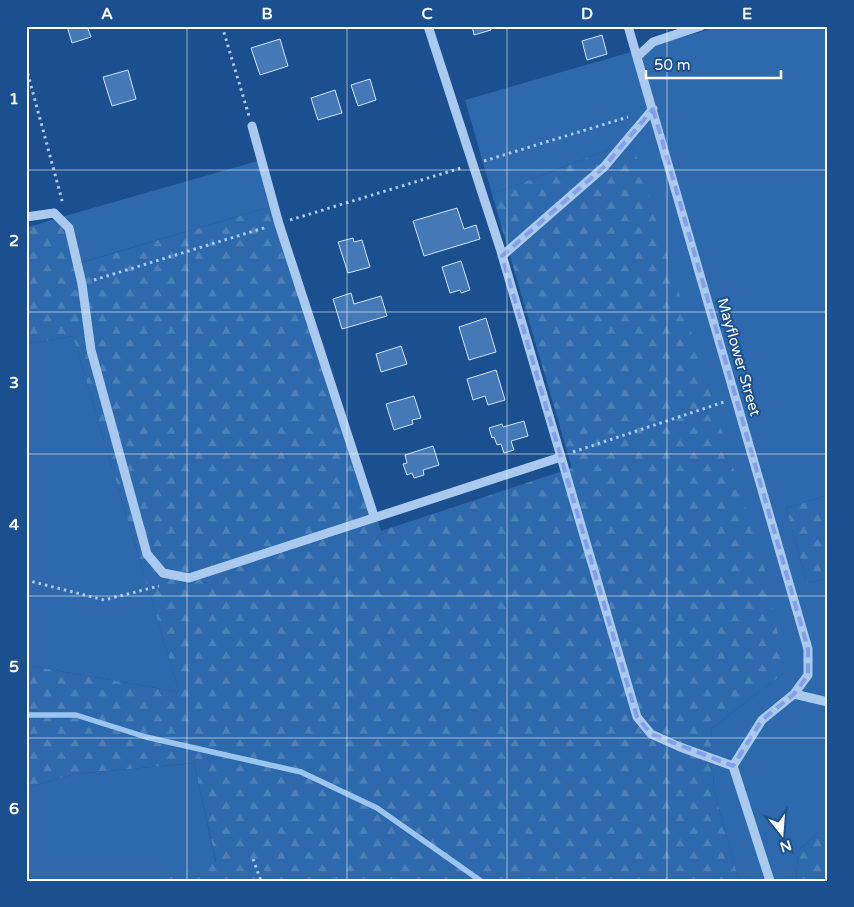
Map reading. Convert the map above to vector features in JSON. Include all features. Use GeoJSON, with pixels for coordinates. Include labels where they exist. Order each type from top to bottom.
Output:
{"type":"FeatureCollection","features":[{"type":"Feature","properties":{"kind":"street"},"geometry":{"type":"LineString","coordinates":[[428,26],[502,256],[637,717],[651,734],[680,748],[733,766],[770,881]]}},
{"type":"Feature","properties":{"kind":"street","name":"Mayflower Street"},"geometry":{"type":"LineString","coordinates":[[628,26],[808,649],[808,675],[794,694],[762,720],[733,766]]}},
{"type":"Feature","properties":{"kind":"street"},"geometry":{"type":"LineString","coordinates":[[638,56],[654,42],[701,26]]}},
{"type":"Feature","properties":{"kind":"street"},"geometry":{"type":"LineString","coordinates":[[502,256],[604,167],[653,109]]}},
{"type":"Feature","properties":{"kind":"street"},"geometry":{"type":"LineString","coordinates":[[252,126],[279,224],[374,516]]}},
{"type":"Feature","properties":{"kind":"street"},"geometry":{"type":"LineString","coordinates":[[26,217],[54,213],[70,228],[82,284],[91,350],[147,554],[163,573],[189,578],[374,516],[561,457]]}},
{"type":"Feature","properties":{"kind":"street"},"geometry":{"type":"LineString","coordinates":[[794,694],[828,702]]}},
{"type":"Feature","properties":{"kind":"path"},"geometry":{"type":"LineString","coordinates":[[222,26],[252,126]]}},
{"type":"Feature","properties":{"kind":"path"},"geometry":{"type":"LineString","coordinates":[[26,68],[70,228]]}},
{"type":"Feature","properties":{"kind":"path"},"geometry":{"type":"LineString","coordinates":[[82,284],[653,109]]}},
{"type":"Feature","properties":{"kind":"path"},"geometry":{"type":"LineString","coordinates":[[561,457],[736,398]]}},
{"type":"Feature","properties":{"kind":"path"},"geometry":{"type":"LineString","coordinates":[[26,580],[104,600],[189,578]]}},
{"type":"Feature","properties":{"kind":"path"},"geometry":{"type":"LineString","coordinates":[[253,859],[261,881]]}},
{"type":"Feature","properties":{"kind":"highlighted area"},"geometry":{"type":"Polygon","coordinates":[[[653,109],[808,649],[808,675],[794,694],[762,720],[733,766],[651,734],[637,717],[502,256],[604,167],[653,109]]]}},
{"type":"Feature","properties":{"kind":"green space"},"geometry":{"type":"Polygon","coordinates":[[[721,26],[828,26],[828,495],[786,508],[807,583],[828,578],[828,831],[820,831],[798,851],[796,881],[739,881],[714,791],[711,729],[785,672],[632,141],[492,194],[465,100],[721,26]]]}},
{"type":"Feature","properties":{"kind":"green space"},"geometry":{"type":"Polygon","coordinates":[[[632,141],[768,580],[785,672],[711,729],[714,791],[739,881],[156,881],[216,862],[194,763],[75,774],[26,788],[26,665],[179,692],[73,336],[26,344],[26,228],[58,218],[77,264],[273,206],[381,531],[572,468],[492,194],[632,141]]]}},
{"type":"Feature","properties":{"kind":"green space"},"geometry":{"type":"Polygon","coordinates":[[[258,161],[273,206],[76,264],[58,218],[258,161]]]}},
{"type":"Feature","properties":{"kind":"green space"},"geometry":{"type":"Polygon","coordinates":[[[73,336],[179,692],[26,665],[26,344],[73,336]]]}},
{"type":"Feature","properties":{"kind":"green space"},"geometry":{"type":"Polygon","coordinates":[[[828,495],[828,578],[807,583],[786,508],[828,495]]]}},
{"type":"Feature","properties":{"kind":"green space"},"geometry":{"type":"Polygon","coordinates":[[[194,763],[216,863],[156,881],[26,881],[26,788],[75,774],[194,763]]]}},
{"type":"Feature","properties":{"kind":"green space"},"geometry":{"type":"Polygon","coordinates":[[[820,831],[828,831],[828,881],[796,881],[798,851],[820,831]]]}},
{"type":"Feature","properties":{"kind":"building"},"geometry":{"type":"Polygon","coordinates":[[[67,26],[87,26],[91,37],[72,43],[67,26]]]}},
{"type":"Feature","properties":{"kind":"building"},"geometry":{"type":"Polygon","coordinates":[[[472,26],[490,26],[491,30],[474,35],[472,26]]]}},
{"type":"Feature","properties":{"kind":"building"},"geometry":{"type":"Polygon","coordinates":[[[602,35],[607,54],[587,60],[582,41],[602,35]]]}},
{"type":"Feature","properties":{"kind":"building"},"geometry":{"type":"Polygon","coordinates":[[[280,39],[288,66],[260,75],[251,48],[280,39]]]}},
{"type":"Feature","properties":{"kind":"building"},"geometry":{"type":"Polygon","coordinates":[[[128,70],[136,99],[112,106],[103,77],[128,70]]]}},
{"type":"Feature","properties":{"kind":"building"},"geometry":{"type":"Polygon","coordinates":[[[370,79],[376,100],[358,106],[351,85],[370,79]]]}},
{"type":"Feature","properties":{"kind":"building"},"geometry":{"type":"Polygon","coordinates":[[[335,90],[342,113],[318,120],[311,98],[335,90]]]}},
{"type":"Feature","properties":{"kind":"building"},"geometry":{"type":"Polygon","coordinates":[[[457,208],[464,229],[476,225],[480,239],[424,256],[413,221],[457,208]]]}},
{"type":"Feature","properties":{"kind":"building"},"geometry":{"type":"Polygon","coordinates":[[[353,238],[354,242],[362,240],[370,267],[348,273],[338,242],[353,238]]]}},
{"type":"Feature","properties":{"kind":"building"},"geometry":{"type":"Polygon","coordinates":[[[461,261],[470,290],[461,293],[460,290],[450,293],[442,267],[461,261]]]}},
{"type":"Feature","properties":{"kind":"building"},"geometry":{"type":"Polygon","coordinates":[[[351,293],[354,304],[381,296],[387,316],[342,329],[333,299],[351,293]]]}},
{"type":"Feature","properties":{"kind":"building"},"geometry":{"type":"Polygon","coordinates":[[[486,318],[496,352],[469,360],[459,327],[486,318]]]}},
{"type":"Feature","properties":{"kind":"building"},"geometry":{"type":"Polygon","coordinates":[[[401,346],[407,364],[381,372],[376,354],[401,346]]]}},
{"type":"Feature","properties":{"kind":"building"},"geometry":{"type":"Polygon","coordinates":[[[496,370],[505,400],[488,405],[485,396],[473,400],[467,379],[496,370]]]}},
{"type":"Feature","properties":{"kind":"building"},"geometry":{"type":"Polygon","coordinates":[[[414,396],[421,418],[412,420],[413,424],[394,430],[386,404],[414,396]]]}},
{"type":"Feature","properties":{"kind":"building"},"geometry":{"type":"Polygon","coordinates":[[[524,421],[528,436],[511,441],[514,450],[504,453],[501,444],[497,445],[494,437],[492,438],[489,428],[502,424],[503,427],[524,421]]]}},
{"type":"Feature","properties":{"kind":"building"},"geometry":{"type":"Polygon","coordinates":[[[433,446],[439,465],[423,470],[424,475],[414,478],[412,473],[407,475],[403,464],[407,463],[405,455],[433,446]]]}},
{"type":"Feature","properties":{"kind":"waterway"},"geometry":{"type":"LineString","coordinates":[[26,715],[76,715],[146,737],[301,772],[377,808],[481,881]]}}]}
